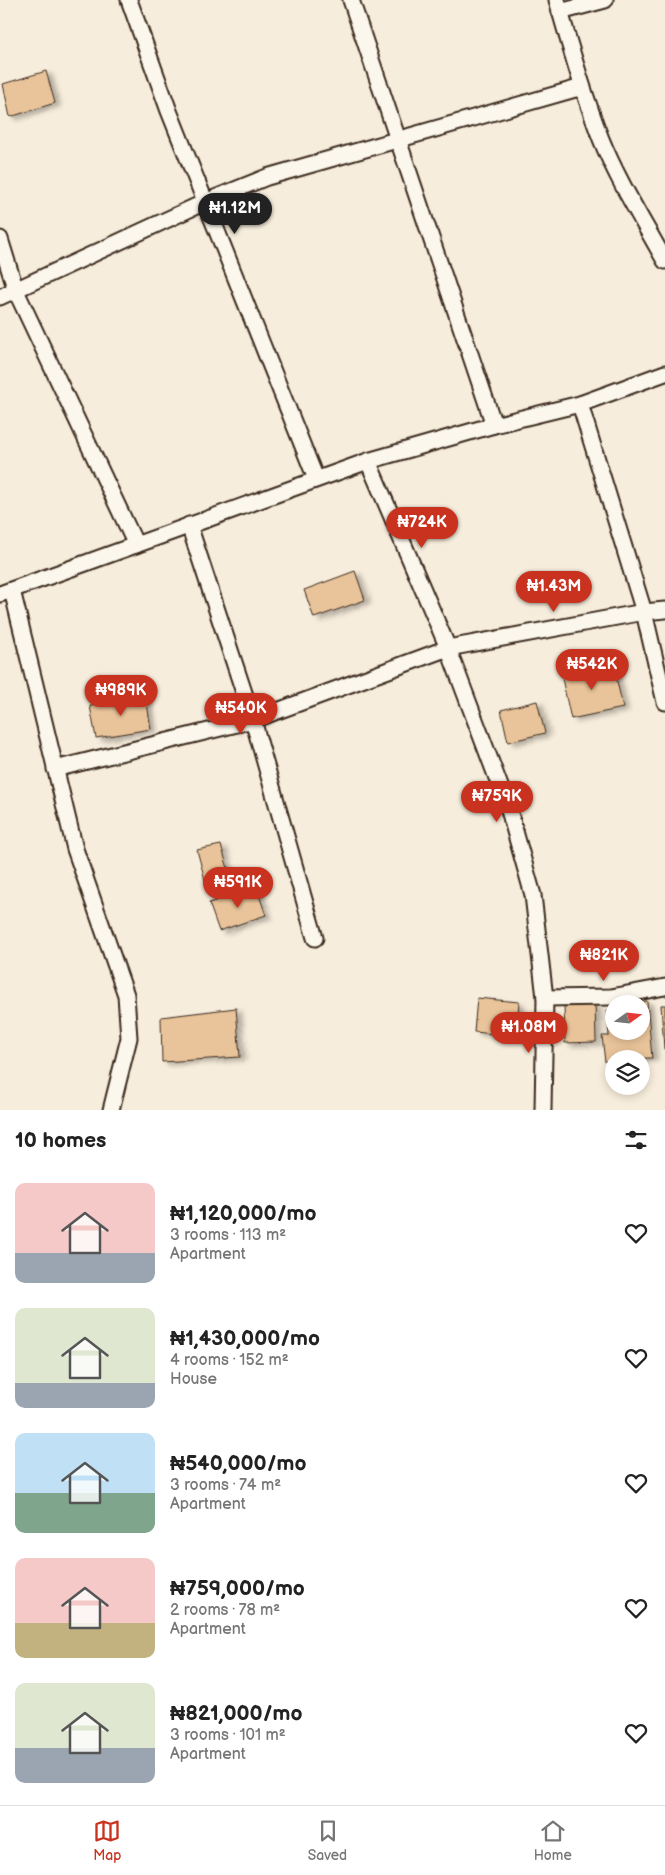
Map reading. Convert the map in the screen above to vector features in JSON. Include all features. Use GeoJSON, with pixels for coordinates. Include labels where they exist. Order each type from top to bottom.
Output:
{"type":"FeatureCollection","features":[{"type":"Feature","properties":{"kind":"street"},"geometry":{"type":"LineString","coordinates":[[129,0],[169,111],[316,479]]}},
{"type":"Feature","properties":{"kind":"street"},"geometry":{"type":"LineString","coordinates":[[351,0],[494,425]]}},
{"type":"Feature","properties":{"kind":"street"},"geometry":{"type":"LineString","coordinates":[[605,0],[558,6],[582,87],[602,140],[627,193],[665,261]]}},
{"type":"Feature","properties":{"kind":"street"},"geometry":{"type":"LineString","coordinates":[[0,298],[205,202],[267,177],[582,87]]}},
{"type":"Feature","properties":{"kind":"street"},"geometry":{"type":"LineString","coordinates":[[0,239],[16,291],[136,545]]}},
{"type":"Feature","properties":{"kind":"street"},"geometry":{"type":"LineString","coordinates":[[111,1110],[129,1038],[126,995],[75,850],[55,769],[6,592],[368,461],[494,425],[580,404],[665,373]]}},
{"type":"Feature","properties":{"kind":"street"},"geometry":{"type":"LineString","coordinates":[[580,404],[644,612],[665,702]]}},
{"type":"Feature","properties":{"kind":"street"},"geometry":{"type":"LineString","coordinates":[[368,461],[448,648],[509,810],[533,895],[545,998],[543,1110]]}},
{"type":"Feature","properties":{"kind":"street"},"geometry":{"type":"LineString","coordinates":[[189,525],[252,720],[315,938]]}},
{"type":"Feature","properties":{"kind":"street"},"geometry":{"type":"LineString","coordinates":[[55,769],[252,720],[448,648],[644,612],[665,610]]}},
{"type":"Feature","properties":{"kind":"street"},"geometry":{"type":"LineString","coordinates":[[545,998],[611,997],[665,987]]}},
{"type":"Feature","properties":{"kind":"building"},"geometry":{"type":"Polygon","coordinates":[[[46,71],[55,103],[10,117],[3,84],[46,71]]]}},
{"type":"Feature","properties":{"kind":"building"},"geometry":{"type":"Polygon","coordinates":[[[355,571],[365,600],[314,618],[304,590],[355,571]]]}},
{"type":"Feature","properties":{"kind":"building"},"geometry":{"type":"Polygon","coordinates":[[[613,663],[623,708],[571,719],[561,674],[613,663]]]}},
{"type":"Feature","properties":{"kind":"building"},"geometry":{"type":"Polygon","coordinates":[[[146,697],[151,729],[96,738],[90,706],[146,697]]]}},
{"type":"Feature","properties":{"kind":"building"},"geometry":{"type":"Polygon","coordinates":[[[537,701],[545,733],[508,742],[501,710],[537,701]]]}},
{"type":"Feature","properties":{"kind":"building"},"geometry":{"type":"Polygon","coordinates":[[[221,845],[234,889],[209,895],[197,850],[221,845]]]}},
{"type":"Feature","properties":{"kind":"building"},"geometry":{"type":"Polygon","coordinates":[[[256,887],[266,915],[219,931],[209,903],[256,887]]]}},
{"type":"Feature","properties":{"kind":"building"},"geometry":{"type":"Polygon","coordinates":[[[477,998],[519,1002],[516,1036],[474,1032],[477,998]]]}},
{"type":"Feature","properties":{"kind":"building"},"geometry":{"type":"Polygon","coordinates":[[[564,1003],[595,1003],[596,1042],[565,1043],[564,1003]]]}},
{"type":"Feature","properties":{"kind":"building"},"geometry":{"type":"Polygon","coordinates":[[[661,1005],[665,1005],[665,1049],[664,1049],[661,1005]]]}},
{"type":"Feature","properties":{"kind":"building"},"geometry":{"type":"Polygon","coordinates":[[[236,1008],[240,1057],[162,1062],[161,1017],[236,1008]]]}},
{"type":"Feature","properties":{"kind":"building"},"geometry":{"type":"Polygon","coordinates":[[[650,1035],[652,1058],[650,1058],[650,1050],[605,1050],[605,1062],[602,1036],[605,1036],[605,1040],[650,1040],[650,1035]]]}}]}
